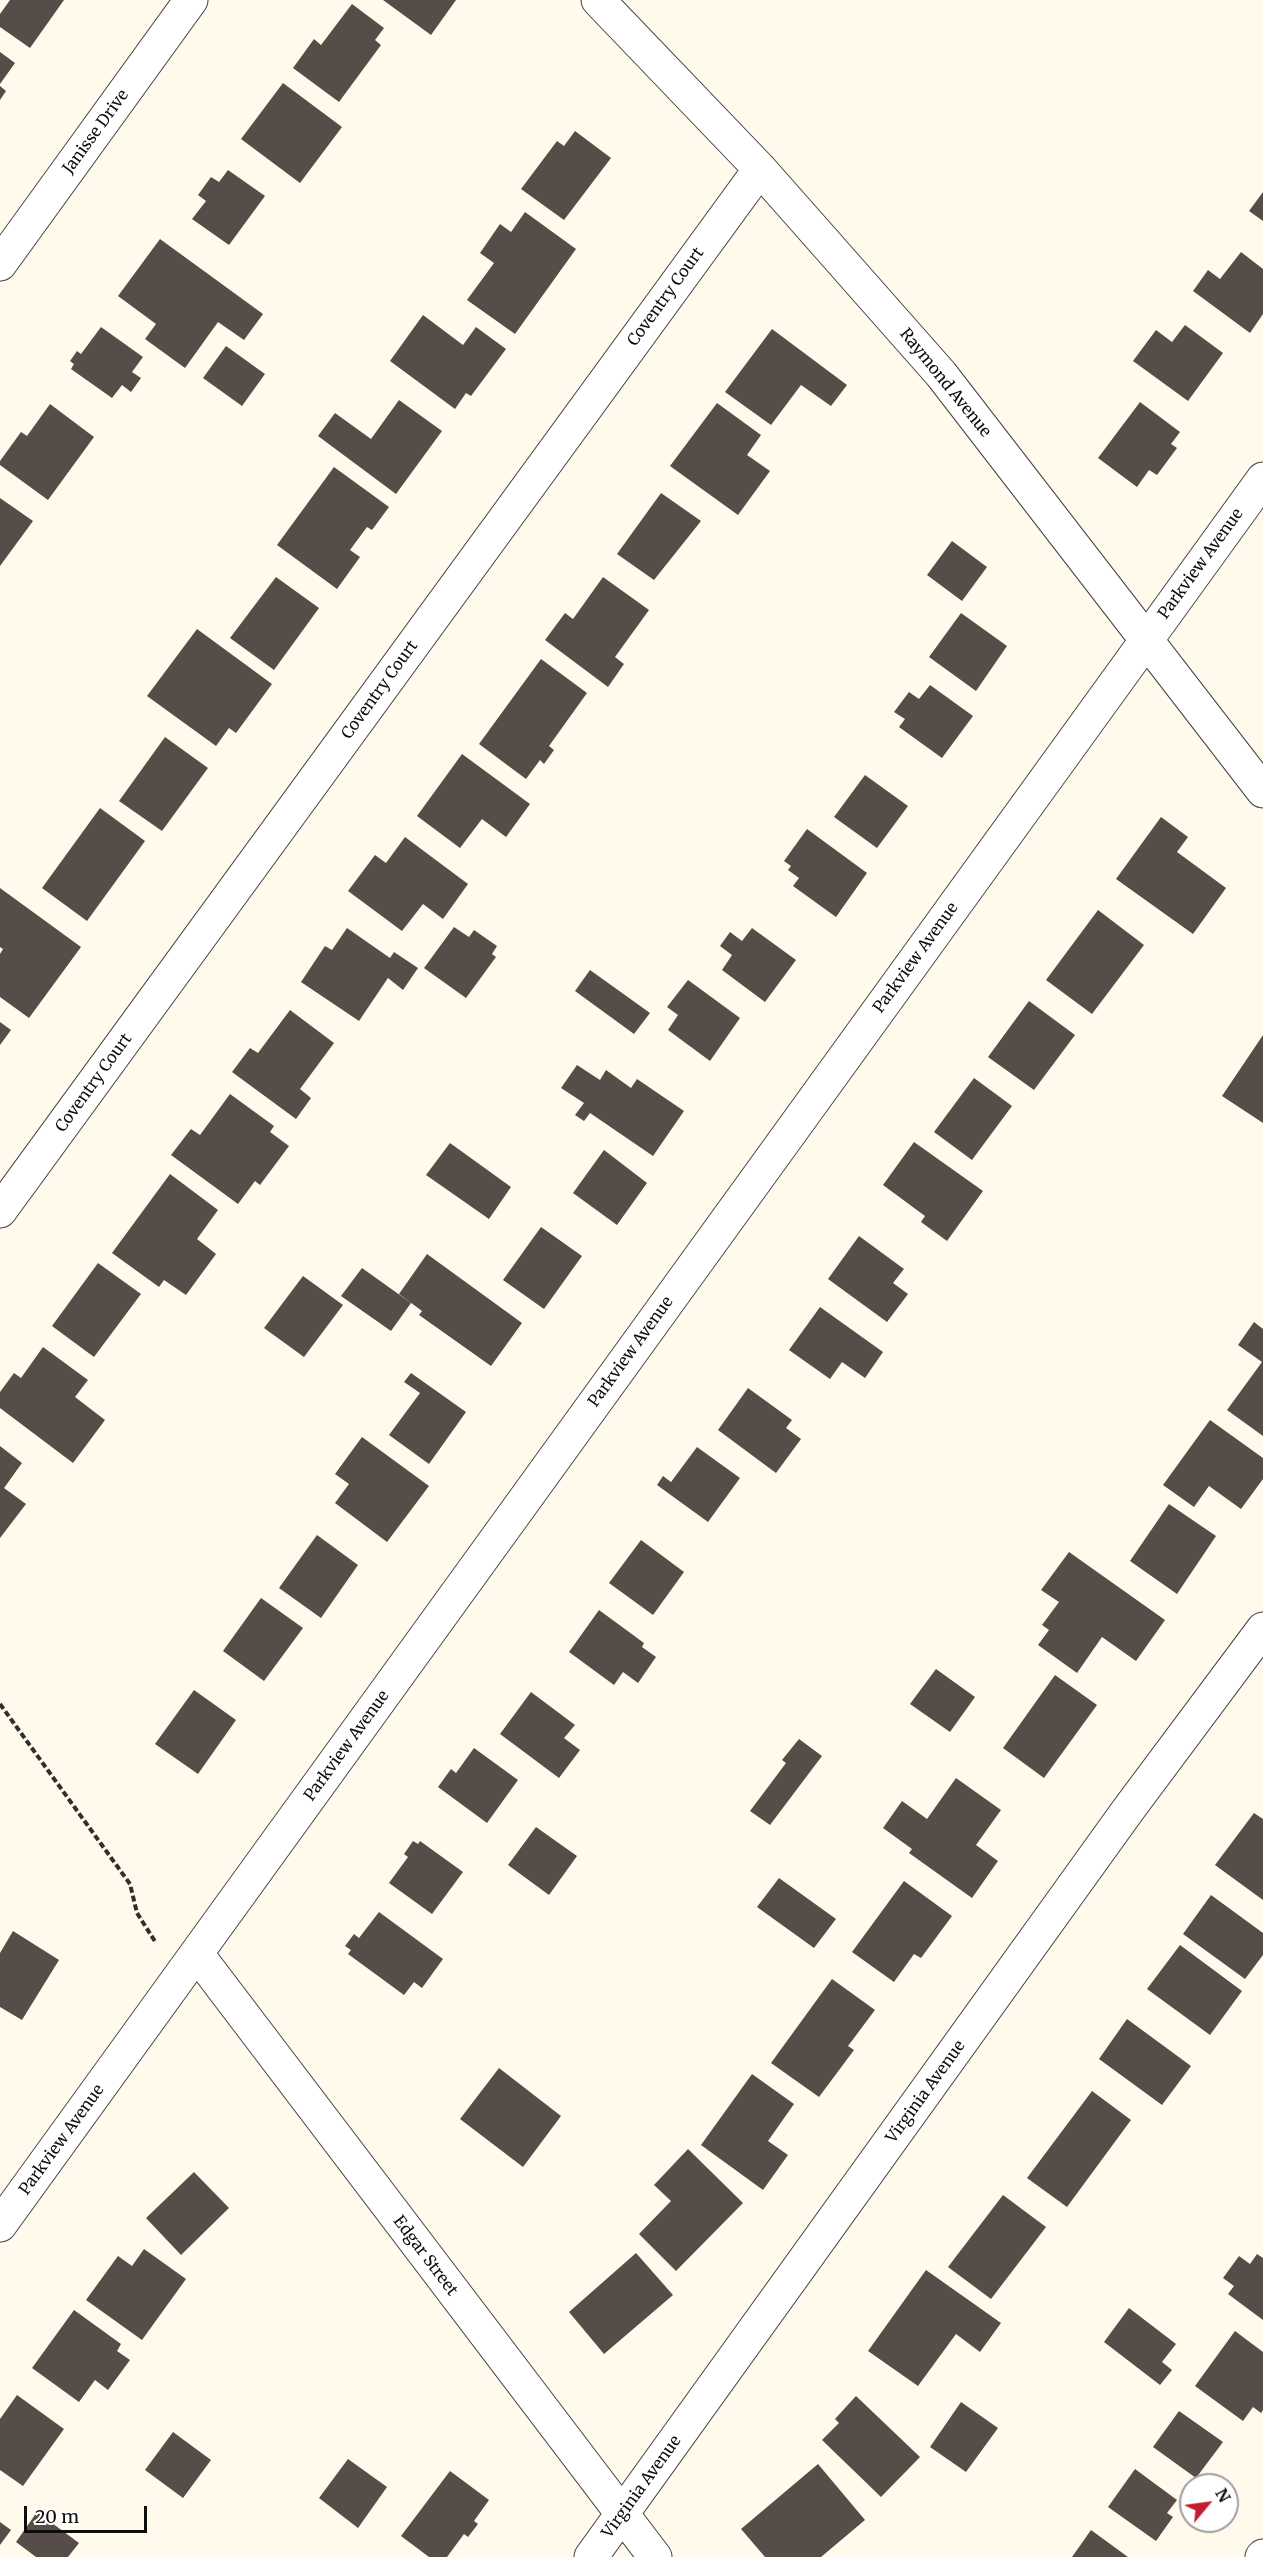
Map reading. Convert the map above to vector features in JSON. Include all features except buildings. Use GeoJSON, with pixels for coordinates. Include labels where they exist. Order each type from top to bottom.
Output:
{"type":"FeatureCollection","features":[{"type":"Feature","properties":{"kind":"street","name":"Janisse Drive"},"geometry":{"type":"LineString","coordinates":[[0,264],[191,0]]}},
{"type":"Feature","properties":{"kind":"street","name":"Raymond Avenue"},"geometry":{"type":"LineString","coordinates":[[598,0],[760,169],[941,374],[1263,791]]}},
{"type":"Feature","properties":{"kind":"street","name":"Coventry Court"},"geometry":{"type":"LineString","coordinates":[[0,1211],[760,169]]}},
{"type":"Feature","properties":{"kind":"street","name":"Parkview Avenue"},"geometry":{"type":"LineString","coordinates":[[0,2225],[1263,479]]}},
{"type":"Feature","properties":{"kind":"street","name":"Virginia Avenue"},"geometry":{"type":"LineString","coordinates":[[591,2557],[1128,1810],[1263,1629]]}},
{"type":"Feature","properties":{"kind":"street","name":"Edgar Street"},"geometry":{"type":"LineString","coordinates":[[197,1954],[655,2557]]}},
{"type":"Feature","properties":{"kind":"path"},"geometry":{"type":"LineString","coordinates":[[0,1704],[130,1884],[137,1913],[161,1952]]}}]}
